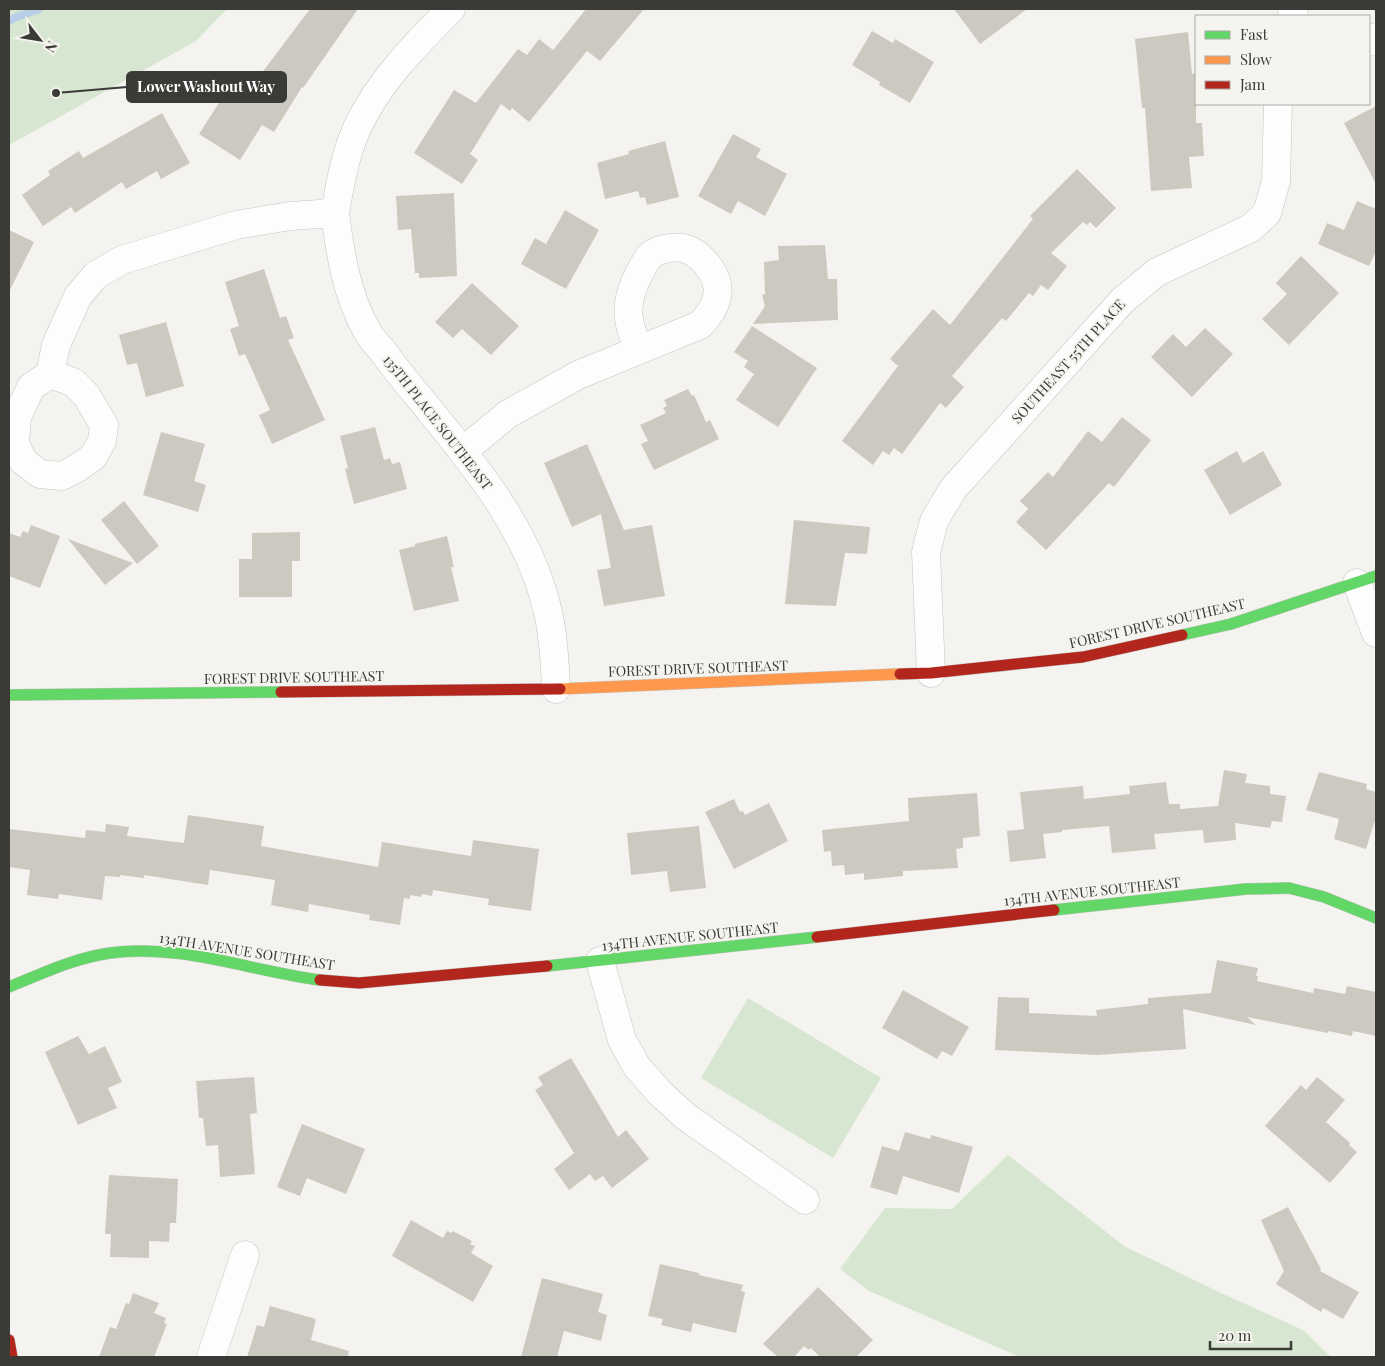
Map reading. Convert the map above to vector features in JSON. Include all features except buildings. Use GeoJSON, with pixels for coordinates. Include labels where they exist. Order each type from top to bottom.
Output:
{"type":"FeatureCollection","features":[{"type":"Feature","properties":{"kind":"street","name":"135TH PLACE SOUTHEAST"},"geometry":{"type":"LineString","coordinates":[[451,9],[406,55],[381,87],[357,128],[346,158],[335,213],[340,250],[347,282],[366,330],[463,450],[515,527],[534,569],[549,617],[555,660],[556,689]]}},
{"type":"Feature","properties":{"kind":"street","name":"SOUTHEAST 55TH PLACE"},"geometry":{"type":"LineString","coordinates":[[932,673],[926,552],[934,521],[953,489],[1123,300],[1157,272],[1251,228],[1267,213],[1276,181],[1278,105]]}},
{"type":"Feature","properties":{"kind":"street"},"geometry":{"type":"LineString","coordinates":[[50,374],[56,345],[78,296],[96,275],[122,260],[236,225],[290,216],[335,213]]}},
{"type":"Feature","properties":{"kind":"street"},"geometry":{"type":"LineString","coordinates":[[463,450],[508,414],[542,394],[578,375],[639,349]]}},
{"type":"Feature","properties":{"kind":"street"},"geometry":{"type":"LineString","coordinates":[[1366,579],[1376,633]]}},
{"type":"Feature","properties":{"kind":"street","name":"FOREST DRIVE SOUTHEAST"},"geometry":{"type":"LineString","coordinates":[[9,695],[556,689],[932,673],[1083,657],[1231,624],[1366,579]]}},
{"type":"Feature","properties":{"kind":"street","name":"134TH AVENUE SOUTHEAST"},"geometry":{"type":"LineString","coordinates":[[9,987],[70,963],[108,953],[144,950],[183,953],[285,974],[359,983],[600,961],[1246,889],[1289,888],[1324,897],[1376,918]]}},
{"type":"Feature","properties":{"kind":"street"},"geometry":{"type":"LineString","coordinates":[[600,961],[622,1040],[638,1067],[660,1093],[685,1116],[805,1200]]}},
{"type":"Feature","properties":{"kind":"street"},"geometry":{"type":"LineString","coordinates":[[211,1357],[245,1255]]}},
{"type":"Feature","properties":{"kind":"street"},"geometry":{"type":"LineString","coordinates":[[9,1340],[12,1357]]}},
{"type":"Feature","properties":{"kind":"green space"},"geometry":{"type":"Polygon","coordinates":[[[9,9],[227,9],[196,41],[9,145],[9,9]]]}},
{"type":"Feature","properties":{"kind":"green space"},"geometry":{"type":"Polygon","coordinates":[[[748,998],[881,1078],[833,1158],[701,1078],[748,998]]]}},
{"type":"Feature","properties":{"kind":"green space"},"geometry":{"type":"Polygon","coordinates":[[[1008,1155],[1124,1246],[1303,1330],[1331,1357],[1020,1357],[869,1291],[840,1269],[885,1208],[952,1209],[1008,1155]]]}},
{"type":"Feature","properties":{"kind":"waterway"},"geometry":{"type":"LineString","coordinates":[[9,21],[39,9]]}},
{"type":"Feature","properties":{"kind":"traffic: fast"},"geometry":{"type":"LineString","coordinates":[[1182,635],[1231,624],[1376,576]]}},
{"type":"Feature","properties":{"kind":"traffic: fast"},"geometry":{"type":"LineString","coordinates":[[9,695],[281,692]]}},
{"type":"Feature","properties":{"kind":"traffic: fast"},"geometry":{"type":"LineString","coordinates":[[1054,910],[1246,889],[1289,888],[1324,897],[1376,918]]}},
{"type":"Feature","properties":{"kind":"traffic: fast"},"geometry":{"type":"LineString","coordinates":[[547,966],[817,937]]}},
{"type":"Feature","properties":{"kind":"traffic: fast"},"geometry":{"type":"LineString","coordinates":[[9,987],[58,967],[97,955],[137,951],[163,952],[215,959],[320,980]]}},
{"type":"Feature","properties":{"kind":"traffic: slow"},"geometry":{"type":"LineString","coordinates":[[560,689],[900,674]]}},
{"type":"Feature","properties":{"kind":"traffic: jam"},"geometry":{"type":"LineString","coordinates":[[900,674],[931,673],[1083,657],[1182,635]]}},
{"type":"Feature","properties":{"kind":"traffic: jam"},"geometry":{"type":"LineString","coordinates":[[281,692],[560,689]]}},
{"type":"Feature","properties":{"kind":"traffic: jam"},"geometry":{"type":"LineString","coordinates":[[817,937],[1054,910]]}},
{"type":"Feature","properties":{"kind":"traffic: jam"},"geometry":{"type":"LineString","coordinates":[[320,980],[359,983],[547,966]]}},
{"type":"Feature","properties":{"kind":"traffic: jam"},"geometry":{"type":"LineString","coordinates":[[9,1340],[12,1357]]}},
{"type":"Feature","properties":{"kind":"place","name":"Lower Washout Way"},"geometry":{"type":"Point","coordinates":[56,93]}}]}
